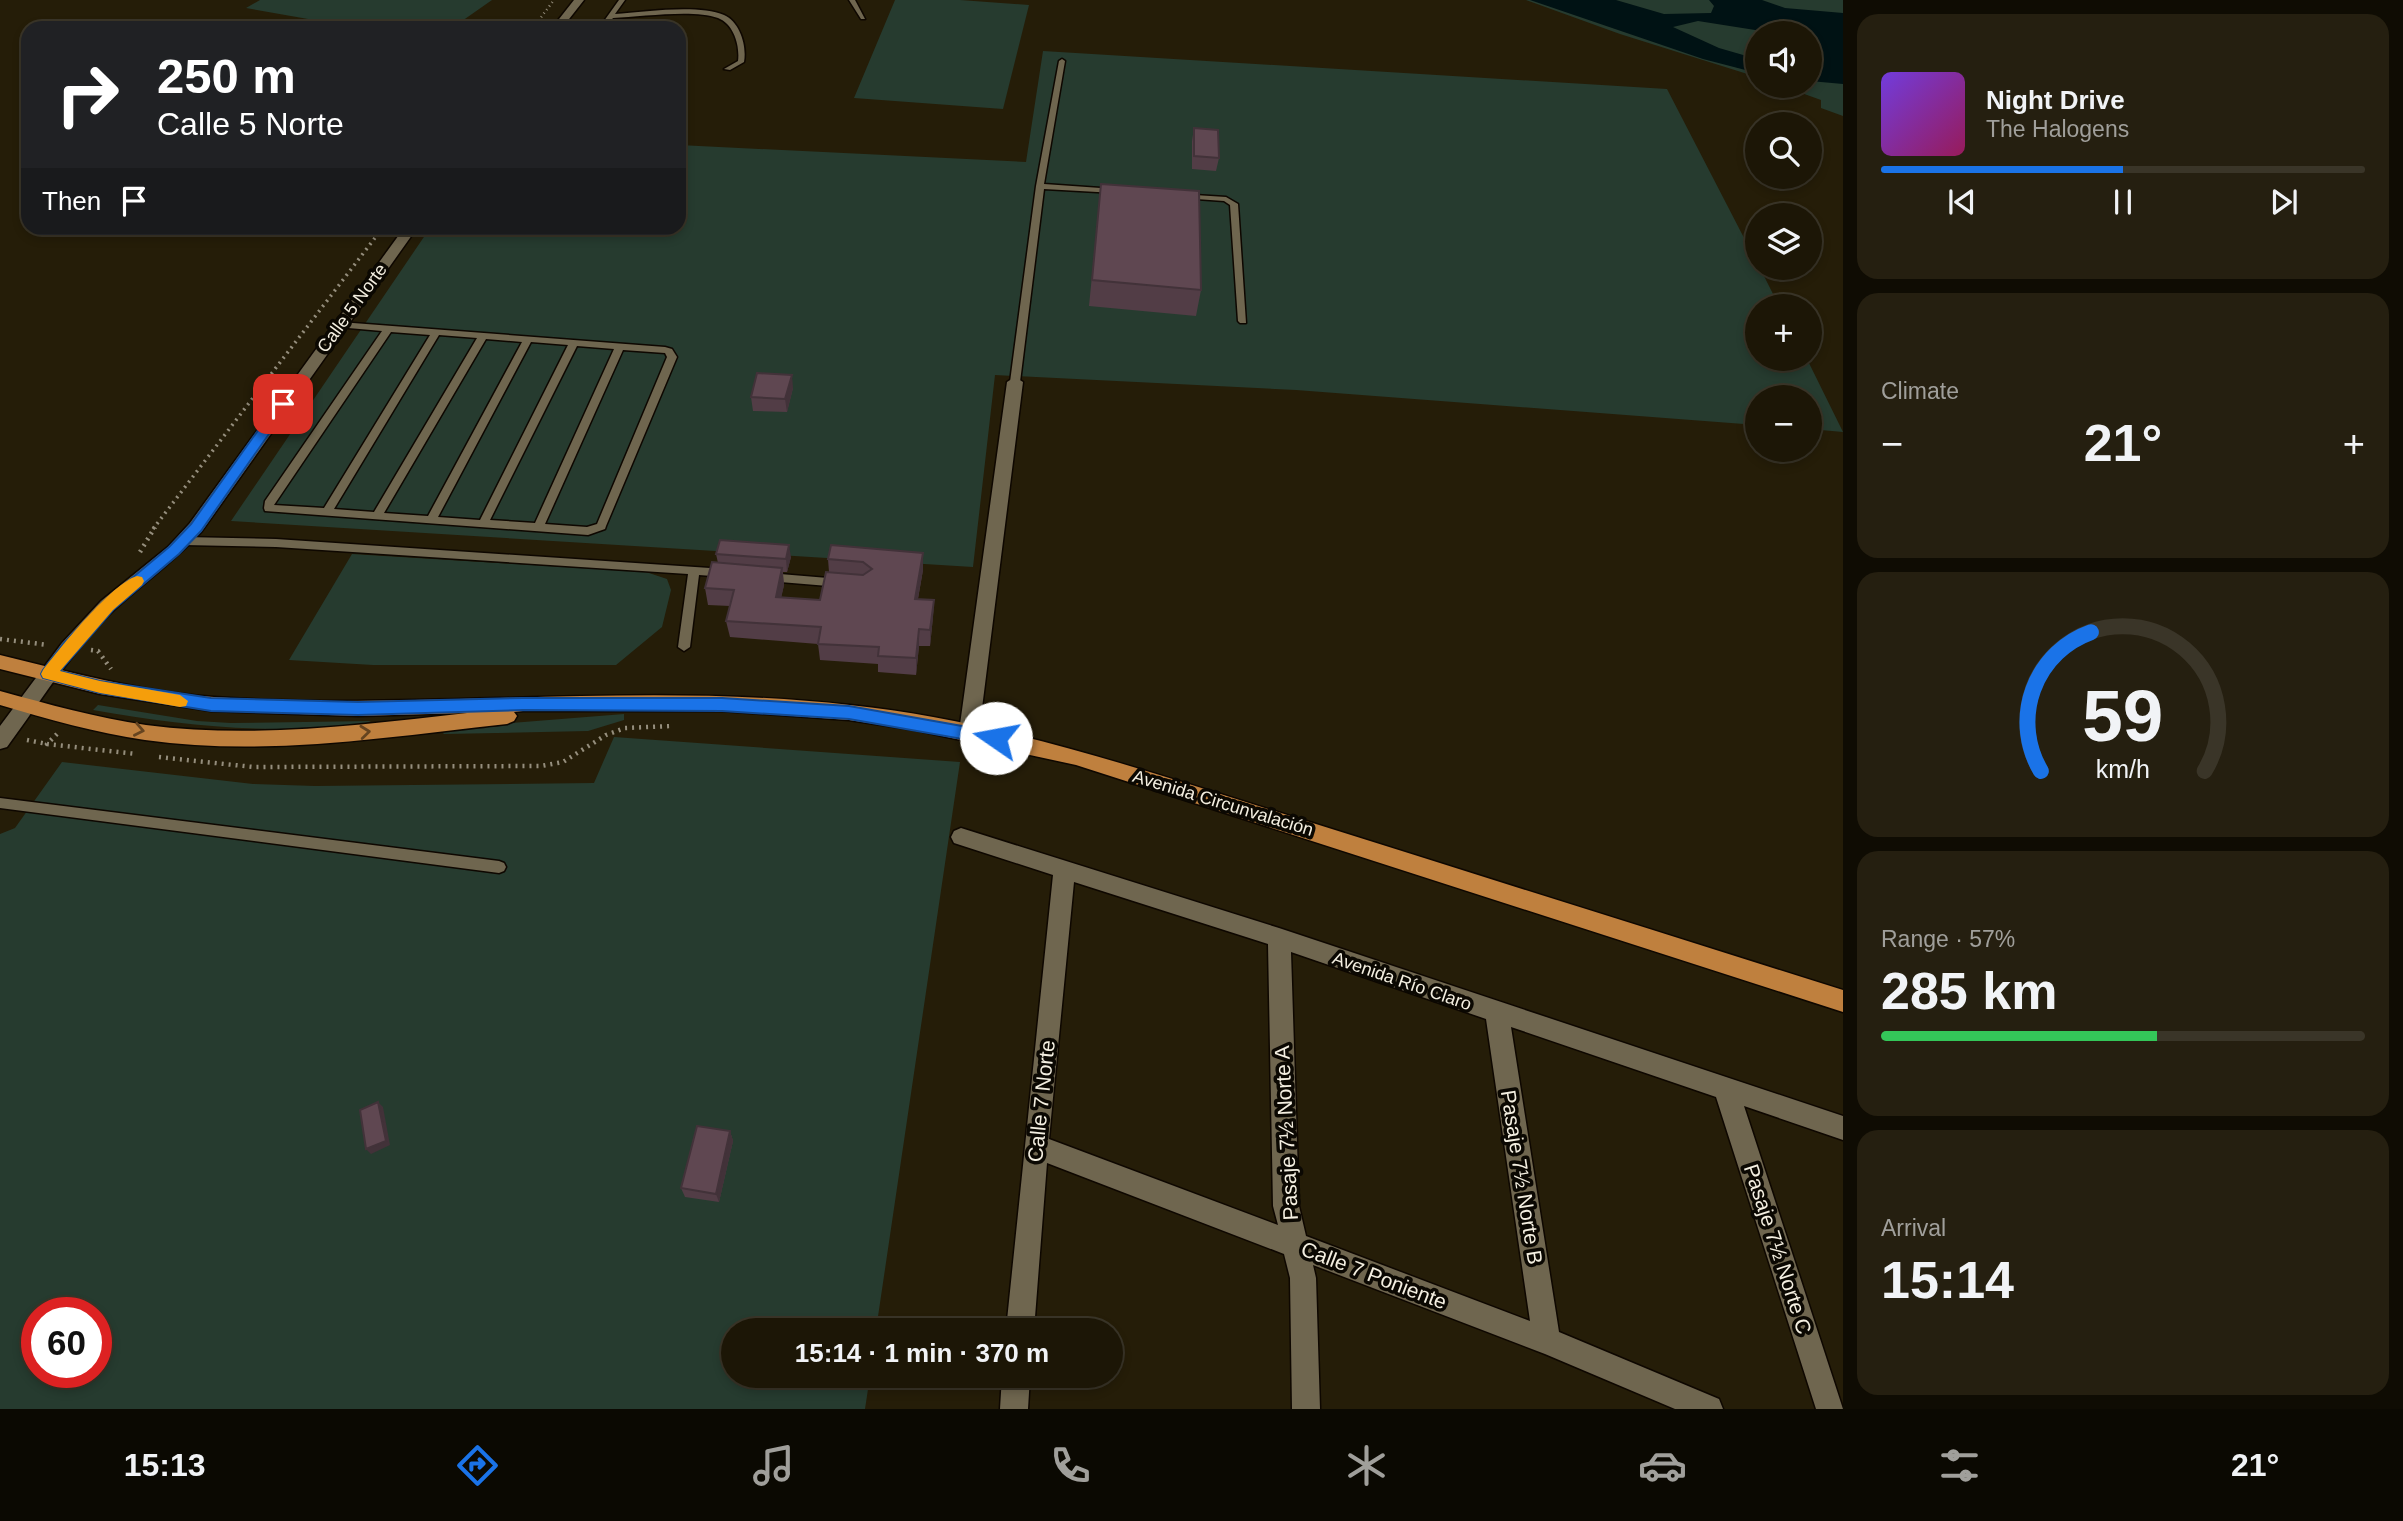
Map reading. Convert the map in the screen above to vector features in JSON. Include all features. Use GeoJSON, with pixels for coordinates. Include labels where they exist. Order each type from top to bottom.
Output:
{"type":"FeatureCollection","features":[{"type":"Feature","properties":{"kind":"main road","name":"Avenida Circunvalación"},"geometry":{"type":"LineString","coordinates":[[0,662],[100,687],[211,705],[358,708],[584,705],[783,707],[849,712],[970,732],[1076,757],[1210,798],[1843,1001]]}},
{"type":"Feature","properties":{"kind":"main road","name":"Avenida Circunvalación"},"geometry":{"type":"LineString","coordinates":[[0,698],[72,718],[165,735],[251,740],[302,738],[584,705]]}},
{"type":"Feature","properties":{"kind":"street"},"geometry":{"type":"LineString","coordinates":[[563,21],[579,0]]}},
{"type":"Feature","properties":{"kind":"street","name":"Calle 5 Norte"},"geometry":{"type":"LineString","coordinates":[[0,741],[69,648],[107,607],[184,541],[405,235]]}},
{"type":"Feature","properties":{"kind":"street"},"geometry":{"type":"LineString","coordinates":[[970,732],[1015,382]]}},
{"type":"Feature","properties":{"kind":"street","name":"Avenida Río Claro"},"geometry":{"type":"LineString","coordinates":[[961,837],[1279,938],[1843,1128]]}},
{"type":"Feature","properties":{"kind":"street","name":"Calle 7 Norte"},"geometry":{"type":"LineString","coordinates":[[1021,1318],[1065,872]]}},
{"type":"Feature","properties":{"kind":"street","name":"Pasaje 7½ Norte A"},"geometry":{"type":"LineString","coordinates":[[1279,938],[1286,1206],[1303,1278],[1306,1409]]}},
{"type":"Feature","properties":{"kind":"street","name":"Pasaje 7½ Norte B"},"geometry":{"type":"LineString","coordinates":[[1497,1013],[1547,1340]]}},
{"type":"Feature","properties":{"kind":"street","name":"Pasaje 7½ Norte C"},"geometry":{"type":"LineString","coordinates":[[1726,1090],[1830,1409]]}},
{"type":"Feature","properties":{"kind":"street","name":"Calle 7 Poniente"},"geometry":{"type":"LineString","coordinates":[[1036,1146],[1547,1340],[1709,1409]]}},
{"type":"Feature","properties":{"kind":"street"},"geometry":{"type":"LineString","coordinates":[[1014,1409],[1015,1388]]}},
{"type":"Feature","properties":{"kind":"lane"},"geometry":{"type":"LineString","coordinates":[[607,21],[622,0]]}},
{"type":"Feature","properties":{"kind":"lane"},"geometry":{"type":"LineString","coordinates":[[852,0],[863,19]]}},
{"type":"Feature","properties":{"kind":"lane"},"geometry":{"type":"LineString","coordinates":[[611,16],[695,12],[722,17],[738,36],[743,54],[741,62],[728,69]]}},
{"type":"Feature","properties":{"kind":"lane"},"geometry":{"type":"LineString","coordinates":[[1015,382],[1041,186],[1062,61]]}},
{"type":"Feature","properties":{"kind":"lane"},"geometry":{"type":"LineString","coordinates":[[1041,186],[1120,191]]}},
{"type":"Feature","properties":{"kind":"lane"},"geometry":{"type":"LineString","coordinates":[[1173,195],[1226,199],[1234,204],[1243,321]]}},
{"type":"Feature","properties":{"kind":"lane"},"geometry":{"type":"LineString","coordinates":[[340,325],[389,328],[665,350],[672,354],[601,526],[588,531],[272,509],[268,506],[389,328]]}},
{"type":"Feature","properties":{"kind":"lane"},"geometry":{"type":"LineString","coordinates":[[326,513],[436,332]]}},
{"type":"Feature","properties":{"kind":"lane"},"geometry":{"type":"LineString","coordinates":[[377,516],[482,336]]}},
{"type":"Feature","properties":{"kind":"lane"},"geometry":{"type":"LineString","coordinates":[[431,520],[528,339]]}},
{"type":"Feature","properties":{"kind":"lane"},"geometry":{"type":"LineString","coordinates":[[483,524],[574,343]]}},
{"type":"Feature","properties":{"kind":"lane"},"geometry":{"type":"LineString","coordinates":[[538,527],[620,347]]}},
{"type":"Feature","properties":{"kind":"lane"},"geometry":{"type":"LineString","coordinates":[[184,541],[264,542],[734,574]]}},
{"type":"Feature","properties":{"kind":"lane"},"geometry":{"type":"LineString","coordinates":[[684,647],[694,571]]}},
{"type":"Feature","properties":{"kind":"lane"},"geometry":{"type":"LineString","coordinates":[[760,576],[851,584]]}},
{"type":"Feature","properties":{"kind":"lane"},"geometry":{"type":"LineString","coordinates":[[0,803],[499,867]]}},
{"type":"Feature","properties":{"kind":"path"},"geometry":{"type":"LineString","coordinates":[[538,21],[554,0]]}},
{"type":"Feature","properties":{"kind":"path"},"geometry":{"type":"LineString","coordinates":[[135,562],[148,536],[377,235]]}},
{"type":"Feature","properties":{"kind":"path"},"geometry":{"type":"LineString","coordinates":[[39,643],[50,635]]}},
{"type":"Feature","properties":{"kind":"path"},"geometry":{"type":"LineString","coordinates":[[563,762],[606,735],[625,728],[678,726]]}},
{"type":"Feature","properties":{"kind":"green space"},"geometry":{"type":"Polygon","coordinates":[[[260,0],[492,0],[462,21],[319,21],[246,8],[260,0]]]}},
{"type":"Feature","properties":{"kind":"green space"},"geometry":{"type":"Polygon","coordinates":[[[895,0],[960,0],[1029,5],[1003,109],[854,98],[895,0]]]}},
{"type":"Feature","properties":{"kind":"green space"},"geometry":{"type":"Polygon","coordinates":[[[1526,0],[1843,0],[1843,116],[1821,108],[1821,100],[1815,98],[1822,98],[1822,21],[1745,21],[1745,73],[1620,34],[1526,0]]]}},
{"type":"Feature","properties":{"kind":"green space"},"geometry":{"type":"Polygon","coordinates":[[[1043,51],[1667,89],[1745,240],[1745,280],[1766,280],[1773,294],[1745,294],[1745,371],[1813,371],[1820,385],[1745,385],[1745,424],[1296,390],[995,375],[973,567],[231,521],[425,235],[686,235],[686,145],[1026,162],[1043,51]]]}},
{"type":"Feature","properties":{"kind":"green space"},"geometry":{"type":"Polygon","coordinates":[[[1822,389],[1843,432],[1822,430],[1822,389]]]}},
{"type":"Feature","properties":{"kind":"green space"},"geometry":{"type":"Polygon","coordinates":[[[352,554],[646,572],[667,579],[671,590],[662,627],[616,665],[373,665],[289,660],[352,554]]]}},
{"type":"Feature","properties":{"kind":"green space"},"geometry":{"type":"Polygon","coordinates":[[[98,705],[197,721],[231,723],[371,721],[357,725],[299,729],[240,728],[181,723],[93,710],[98,705]]]}},
{"type":"Feature","properties":{"kind":"green space"},"geometry":{"type":"Polygon","coordinates":[[[624,714],[624,720],[588,731],[442,732],[447,728],[624,714]]]}},
{"type":"Feature","properties":{"kind":"green space"},"geometry":{"type":"Polygon","coordinates":[[[614,737],[960,762],[878,1318],[721,1318],[721,1388],[868,1388],[865,1409],[0,1409],[0,834],[15,828],[62,762],[253,784],[315,786],[594,783],[614,737]]]}},
{"type":"Feature","properties":{"kind":"shaded area"},"geometry":{"type":"Polygon","coordinates":[[[1530,0],[1616,0],[1664,14],[1711,13],[1714,6],[1709,0],[1762,0],[1785,8],[1843,13],[1843,84],[1822,82],[1822,21],[1745,21],[1745,28],[1698,21],[1673,27],[1719,48],[1745,56],[1745,70],[1703,59],[1530,0]]]}},
{"type":"Feature","properties":{"kind":"building"},"geometry":{"type":"Polygon","coordinates":[[[1194,128],[1218,130],[1219,158],[1194,156],[1194,128]]]}},
{"type":"Feature","properties":{"kind":"building"},"geometry":{"type":"Polygon","coordinates":[[[1101,184],[1199,191],[1201,290],[1092,280],[1101,184]]]}},
{"type":"Feature","properties":{"kind":"building"},"geometry":{"type":"Polygon","coordinates":[[[757,373],[792,375],[785,399],[751,397],[757,373]]]}},
{"type":"Feature","properties":{"kind":"building"},"geometry":{"type":"Polygon","coordinates":[[[720,540],[789,545],[786,559],[716,554],[720,540]]]}},
{"type":"Feature","properties":{"kind":"building"},"geometry":{"type":"Polygon","coordinates":[[[831,545],[923,553],[915,599],[934,600],[930,630],[919,629],[916,658],[878,656],[879,647],[818,644],[821,627],[726,621],[734,590],[705,588],[712,562],[782,568],[776,597],[820,600],[826,572],[863,575],[872,569],[863,562],[828,559],[831,545]]]}},
{"type":"Feature","properties":{"kind":"building"},"geometry":{"type":"Polygon","coordinates":[[[378,1102],[386,1141],[366,1149],[360,1110],[378,1102]]]}},
{"type":"Feature","properties":{"kind":"building"},"geometry":{"type":"Polygon","coordinates":[[[697,1126],[730,1131],[716,1194],[681,1188],[697,1126]]]}},
{"type":"Feature","properties":{"kind":"slow traffic"},"geometry":{"type":"LineString","coordinates":[[137,581],[107,607],[49,674],[100,687],[180,701]]}},
{"type":"Feature","properties":{"kind":"route"},"geometry":{"type":"LineString","coordinates":[[283,404],[196,527],[174,551],[107,607],[49,674],[100,687],[211,705],[358,708],[523,704],[722,704],[849,712],[996,738]]}}]}
